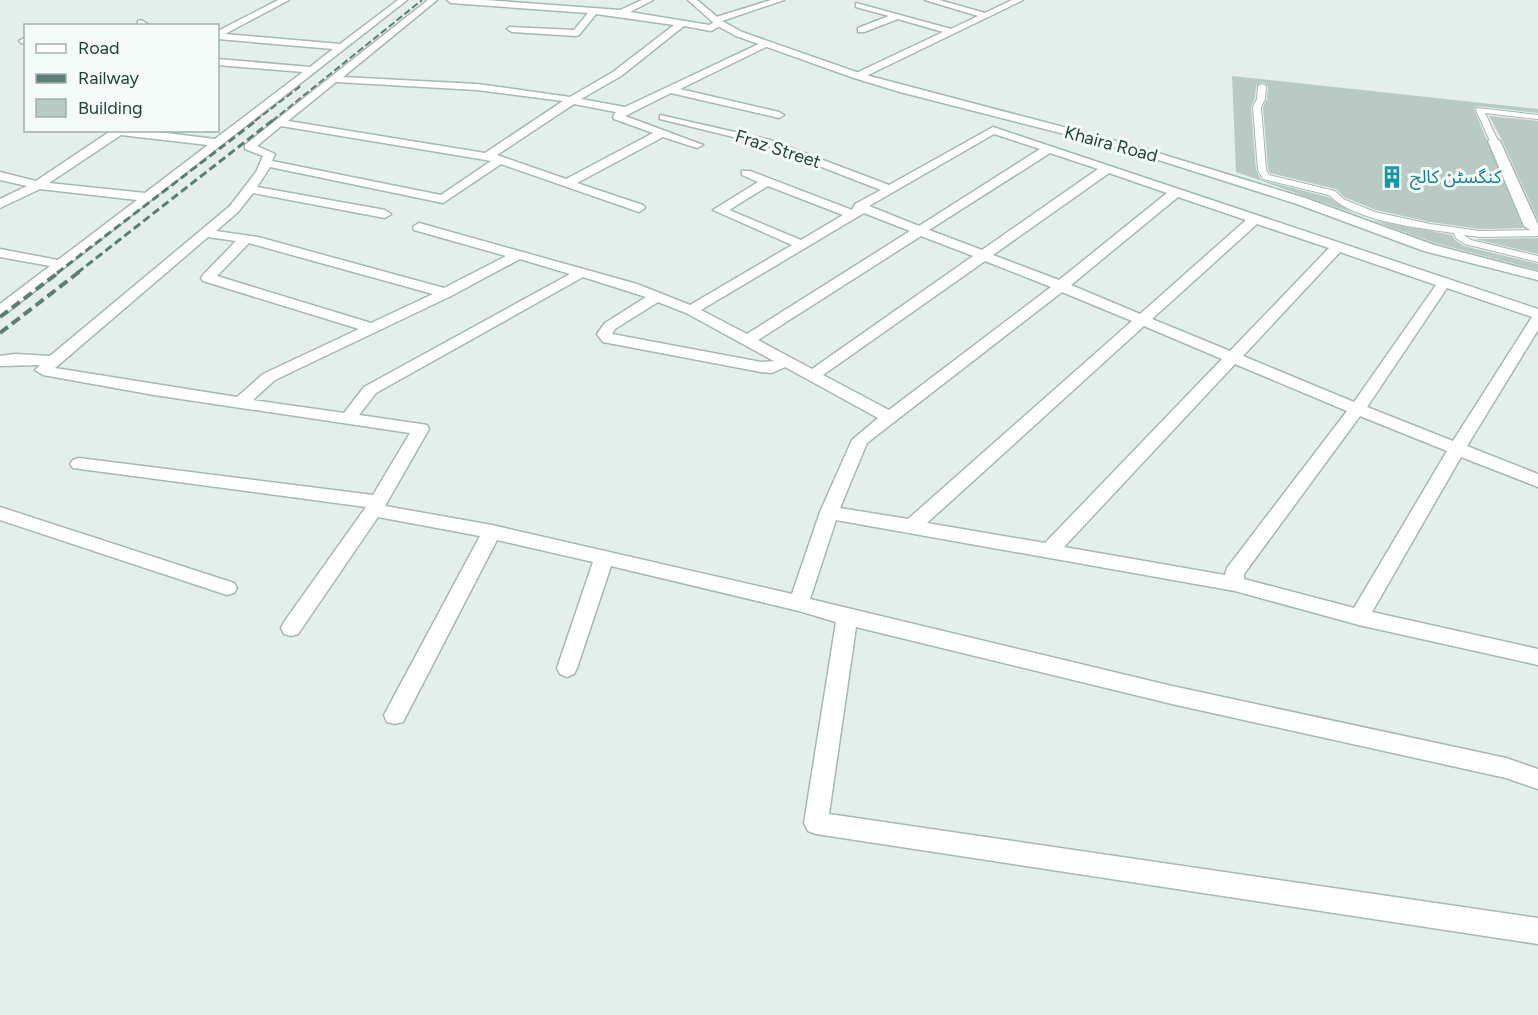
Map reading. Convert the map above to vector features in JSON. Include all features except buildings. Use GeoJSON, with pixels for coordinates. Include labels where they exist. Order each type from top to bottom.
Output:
{"type":"FeatureCollection","features":[{"type":"Feature","properties":{"kind":"street"},"geometry":{"type":"LineString","coordinates":[[219,34],[285,0]]}},
{"type":"Feature","properties":{"kind":"street"},"geometry":{"type":"LineString","coordinates":[[0,311],[403,0]]}},
{"type":"Feature","properties":{"kind":"street"},"geometry":{"type":"LineString","coordinates":[[291,628],[376,506],[422,429],[43,370],[234,209],[262,173],[269,154],[249,147],[433,0]]}},
{"type":"Feature","properties":{"kind":"street"},"geometry":{"type":"LineString","coordinates":[[451,0],[621,13],[711,28],[718,22],[780,0]]}},
{"type":"Feature","properties":{"kind":"street"},"geometry":{"type":"LineString","coordinates":[[564,9],[572,0]]}},
{"type":"Feature","properties":{"kind":"street"},"geometry":{"type":"LineString","coordinates":[[621,13],[649,0]]}},
{"type":"Feature","properties":{"kind":"street","name":"Khaira Road"},"geometry":{"type":"LineString","coordinates":[[692,0],[718,22],[765,44],[858,76],[904,90],[1131,148],[1301,201],[1429,248],[1538,276]]}},
{"type":"Feature","properties":{"kind":"street"},"geometry":{"type":"LineString","coordinates":[[930,0],[983,15]]}},
{"type":"Feature","properties":{"kind":"street"},"geometry":{"type":"LineString","coordinates":[[858,76],[983,15],[1019,0]]}},
{"type":"Feature","properties":{"kind":"street"},"geometry":{"type":"LineString","coordinates":[[512,29],[576,33],[594,11],[623,5],[638,5]]}},
{"type":"Feature","properties":{"kind":"street"},"geometry":{"type":"LineString","coordinates":[[859,5],[948,32]]}},
{"type":"Feature","properties":{"kind":"street"},"geometry":{"type":"LineString","coordinates":[[861,30],[898,16]]}},
{"type":"Feature","properties":{"kind":"street"},"geometry":{"type":"LineString","coordinates":[[486,156],[572,100],[617,74],[682,23]]}},
{"type":"Feature","properties":{"kind":"street"},"geometry":{"type":"LineString","coordinates":[[219,35],[341,47]]}},
{"type":"Feature","properties":{"kind":"street"},"geometry":{"type":"LineString","coordinates":[[697,145],[618,117],[765,44]]}},
{"type":"Feature","properties":{"kind":"street"},"geometry":{"type":"LineString","coordinates":[[219,62],[312,70]]}},
{"type":"Feature","properties":{"kind":"street"},"geometry":{"type":"LineString","coordinates":[[334,80],[477,87],[572,100],[627,111]]}},
{"type":"Feature","properties":{"kind":"street"},"geometry":{"type":"LineString","coordinates":[[670,90],[779,115]]}},
{"type":"Feature","properties":{"kind":"street","name":"Fraz Street"},"geometry":{"type":"LineString","coordinates":[[664,117],[766,142],[890,189]]}},
{"type":"Feature","properties":{"kind":"street"},"geometry":{"type":"LineString","coordinates":[[280,123],[486,156],[639,208]]}},
{"type":"Feature","properties":{"kind":"street"},"geometry":{"type":"LineString","coordinates":[[691,310],[858,212],[859,207],[1005,123]]}},
{"type":"Feature","properties":{"kind":"street"},"geometry":{"type":"LineString","coordinates":[[993,130],[1538,316],[1457,448],[1359,617]]}},
{"type":"Feature","properties":{"kind":"street"},"geometry":{"type":"LineString","coordinates":[[0,204],[38,185],[114,132]]}},
{"type":"Feature","properties":{"kind":"street"},"geometry":{"type":"LineString","coordinates":[[124,132],[218,143]]}},
{"type":"Feature","properties":{"kind":"street"},"geometry":{"type":"LineString","coordinates":[[567,183],[661,133]]}},
{"type":"Feature","properties":{"kind":"street"},"geometry":{"type":"LineString","coordinates":[[1494,141],[1530,226],[1537,233]]}},
{"type":"Feature","properties":{"kind":"street"},"geometry":{"type":"LineString","coordinates":[[748,340],[1048,149]]}},
{"type":"Feature","properties":{"kind":"street"},"geometry":{"type":"LineString","coordinates":[[266,163],[443,199],[500,160]]}},
{"type":"Feature","properties":{"kind":"street"},"geometry":{"type":"LineString","coordinates":[[813,375],[1108,168]]}},
{"type":"Feature","properties":{"kind":"street"},"geometry":{"type":"LineString","coordinates":[[746,173],[918,230],[984,255],[1538,481]]}},
{"type":"Feature","properties":{"kind":"street"},"geometry":{"type":"LineString","coordinates":[[0,176],[38,185],[147,197]]}},
{"type":"Feature","properties":{"kind":"street"},"geometry":{"type":"LineString","coordinates":[[768,181],[719,210],[802,245]]}},
{"type":"Feature","properties":{"kind":"street"},"geometry":{"type":"LineString","coordinates":[[250,189],[385,214]]}},
{"type":"Feature","properties":{"kind":"street"},"geometry":{"type":"LineString","coordinates":[[799,603],[829,512],[860,440],[1061,286],[1177,191]]}},
{"type":"Feature","properties":{"kind":"street"},"geometry":{"type":"LineString","coordinates":[[910,528],[1256,218]]}},
{"type":"Feature","properties":{"kind":"street"},"geometry":{"type":"LineString","coordinates":[[418,227],[632,287],[691,310],[889,417]]}},
{"type":"Feature","properties":{"kind":"street"},"geometry":{"type":"LineString","coordinates":[[206,233],[246,239],[446,293]]}},
{"type":"Feature","properties":{"kind":"street"},"geometry":{"type":"LineString","coordinates":[[246,239],[208,278],[372,328]]}},
{"type":"Feature","properties":{"kind":"street"},"geometry":{"type":"LineString","coordinates":[[1048,552],[1338,246]]}},
{"type":"Feature","properties":{"kind":"street"},"geometry":{"type":"LineString","coordinates":[[0,253],[60,264]]}},
{"type":"Feature","properties":{"kind":"street"},"geometry":{"type":"LineString","coordinates":[[242,402],[269,377],[446,293],[518,255]]}},
{"type":"Feature","properties":{"kind":"street"},"geometry":{"type":"LineString","coordinates":[[348,418],[370,390],[581,273]]}},
{"type":"Feature","properties":{"kind":"street"},"geometry":{"type":"LineString","coordinates":[[1235,584],[1234,573],[1357,409],[1444,283]]}},
{"type":"Feature","properties":{"kind":"street"},"geometry":{"type":"LineString","coordinates":[[657,297],[610,326],[604,334],[608,339],[760,367],[772,368],[786,361]]}},
{"type":"Feature","properties":{"kind":"street"},"geometry":{"type":"LineString","coordinates":[[0,361],[15,359],[53,362]]}},
{"type":"Feature","properties":{"kind":"street"},"geometry":{"type":"LineString","coordinates":[[79,464],[376,506],[799,603],[847,617],[1172,695],[1506,768],[1538,779]]}},
{"type":"Feature","properties":{"kind":"street"},"geometry":{"type":"LineString","coordinates":[[829,512],[1235,584],[1359,617],[1538,657]]}},
{"type":"Feature","properties":{"kind":"street"},"geometry":{"type":"LineString","coordinates":[[0,513],[227,588]]}},
{"type":"Feature","properties":{"kind":"street"},"geometry":{"type":"LineString","coordinates":[[395,715],[492,532]]}},
{"type":"Feature","properties":{"kind":"street"},"geometry":{"type":"LineString","coordinates":[[567,668],[604,559]]}},
{"type":"Feature","properties":{"kind":"street"},"geometry":{"type":"LineString","coordinates":[[847,617],[816,823],[1538,931]]}},
{"type":"Feature","properties":{"kind":"lane"},"geometry":{"type":"LineString","coordinates":[[1262,86],[1261,99],[1257,107],[1262,170],[1266,177],[1332,193],[1340,201],[1372,214],[1459,232],[1501,235],[1537,233]]}},
{"type":"Feature","properties":{"kind":"lane"},"geometry":{"type":"LineString","coordinates":[[1494,141],[1480,110],[1538,117]]}},
{"type":"Feature","properties":{"kind":"lane"},"geometry":{"type":"LineString","coordinates":[[1459,232],[1459,236],[1468,242],[1538,259]]}},
{"type":"Feature","properties":{"kind":"railway"},"geometry":{"type":"LineString","coordinates":[[272,121],[422,0]]}},
{"type":"Feature","properties":{"kind":"railway"},"geometry":{"type":"LineString","coordinates":[[255,121],[302,85]]}},
{"type":"Feature","properties":{"kind":"railway"},"geometry":{"type":"LineString","coordinates":[[57,273],[257,120]]}},
{"type":"Feature","properties":{"kind":"railway"},"geometry":{"type":"LineString","coordinates":[[77,273],[273,120]]}},
{"type":"Feature","properties":{"kind":"railway"},"geometry":{"type":"LineString","coordinates":[[0,317],[59,272]]}},
{"type":"Feature","properties":{"kind":"railway"},"geometry":{"type":"LineString","coordinates":[[0,333],[79,272]]}},
{"type":"Feature","properties":{"kind":"place","name":"کنگسٹن کالج"},"geometry":{"type":"Point","coordinates":[1392,177]}}]}
